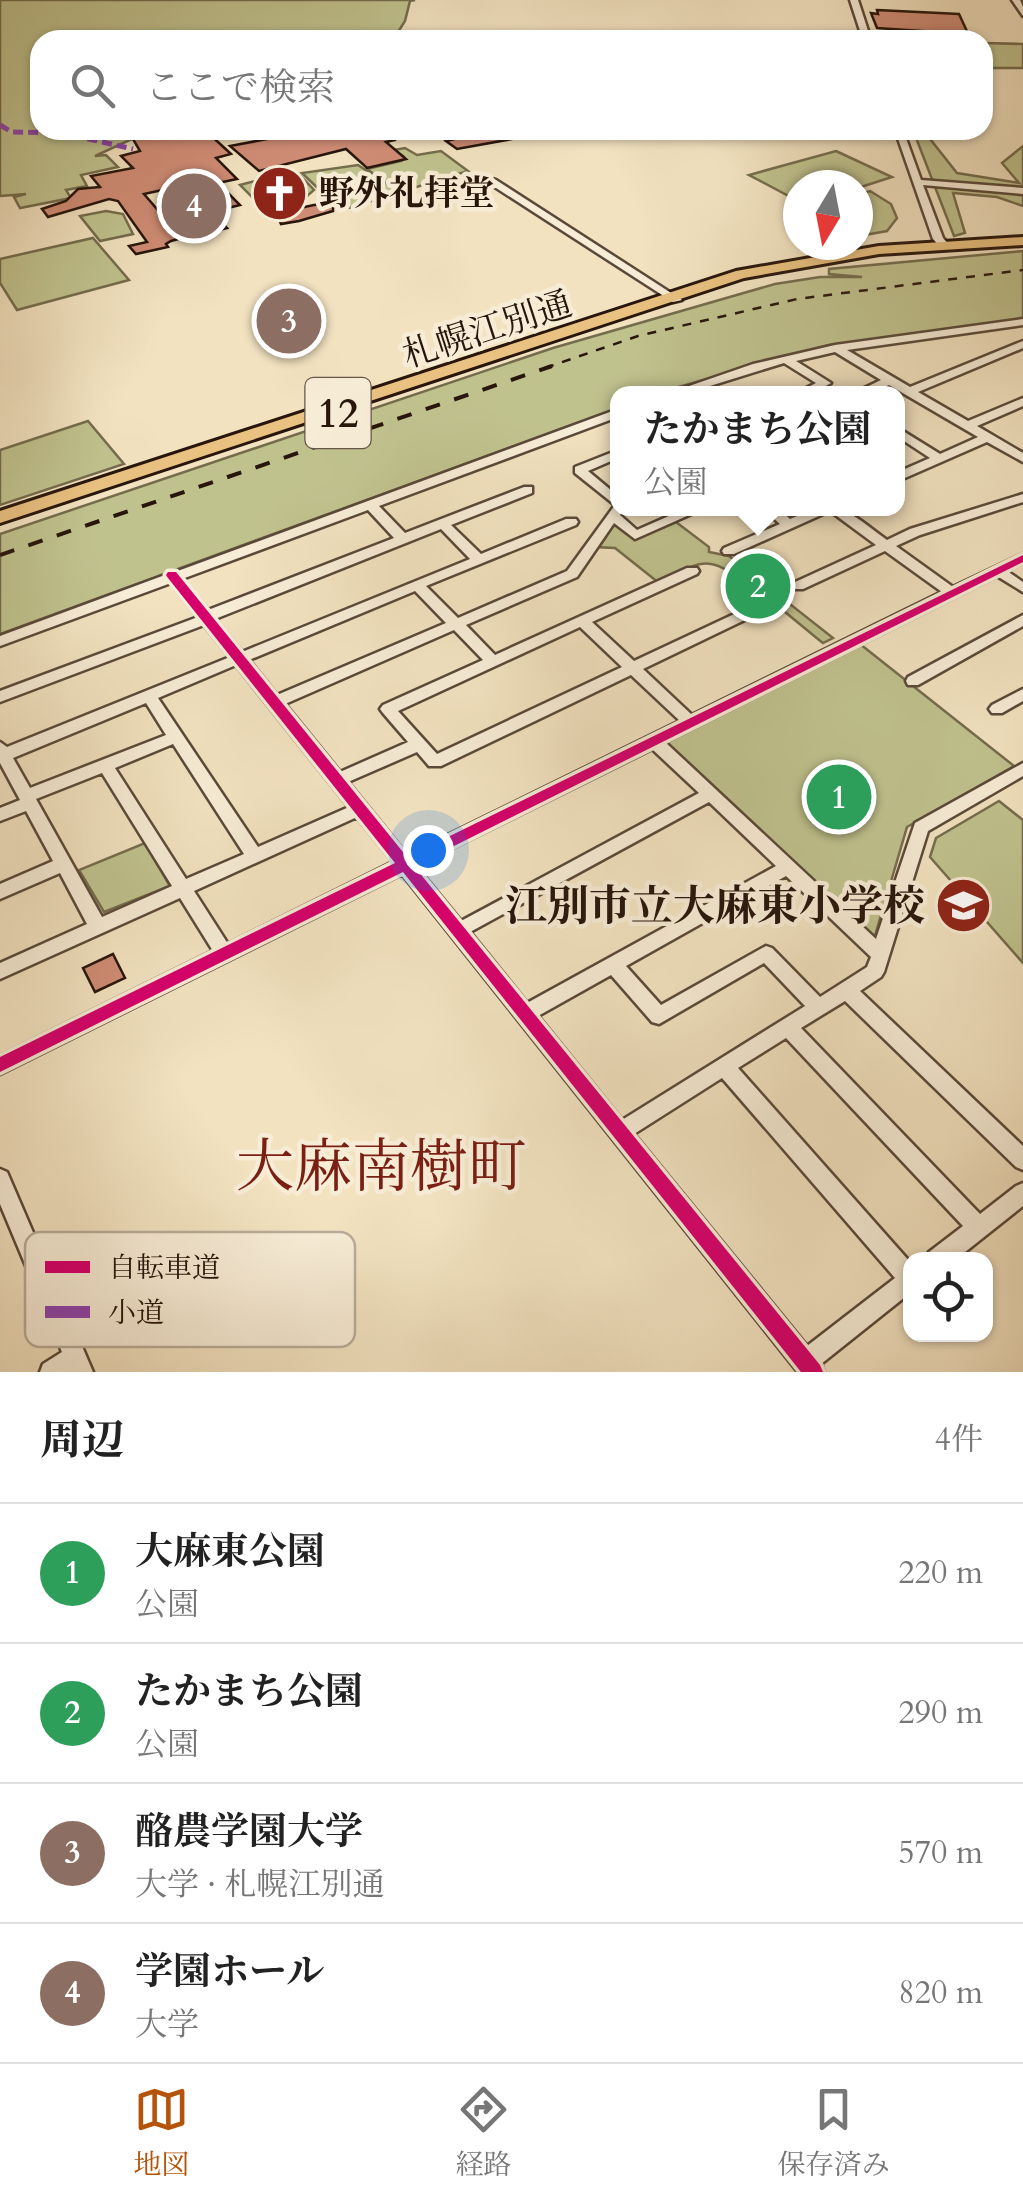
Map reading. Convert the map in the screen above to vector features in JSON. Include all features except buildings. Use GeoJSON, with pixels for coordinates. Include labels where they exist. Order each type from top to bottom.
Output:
{"type":"FeatureCollection","features":[{"type":"Feature","properties":{"kind":"highway","name":"札幌江別通"},"geometry":{"type":"LineString","coordinates":[[0,517],[674,298],[798,267],[1023,241]]}},
{"type":"Feature","properties":{"kind":"highway","name":"札幌江別通"},"geometry":{"type":"LineString","coordinates":[[0,526],[674,298]]}},
{"type":"Feature","properties":{"kind":"street"},"geometry":{"type":"LineString","coordinates":[[854,0],[864,30]]}},
{"type":"Feature","properties":{"kind":"street"},"geometry":{"type":"LineString","coordinates":[[902,140],[938,239],[946,247]]}},
{"type":"Feature","properties":{"kind":"street"},"geometry":{"type":"LineString","coordinates":[[493,182],[674,298]]}},
{"type":"Feature","properties":{"kind":"street"},"geometry":{"type":"LineString","coordinates":[[917,182],[1023,190]]}},
{"type":"Feature","properties":{"kind":"street"},"geometry":{"type":"LineString","coordinates":[[697,386],[835,348],[1023,322]]}},
{"type":"Feature","properties":{"kind":"street"},"geometry":{"type":"LineString","coordinates":[[835,348],[898,386]]}},
{"type":"Feature","properties":{"kind":"street"},"geometry":{"type":"LineString","coordinates":[[908,392],[1020,349]]}},
{"type":"Feature","properties":{"kind":"street"},"geometry":{"type":"LineString","coordinates":[[786,359],[825,383],[818,386]]}},
{"type":"Feature","properties":{"kind":"street"},"geometry":{"type":"LineString","coordinates":[[875,386],[888,380]]}},
{"type":"Feature","properties":{"kind":"street"},"geometry":{"type":"LineString","coordinates":[[905,390],[1023,458]]}},
{"type":"Feature","properties":{"kind":"street"},"geometry":{"type":"LineString","coordinates":[[966,426],[1023,402]]}},
{"type":"Feature","properties":{"kind":"street"},"geometry":{"type":"LineString","coordinates":[[0,641],[610,416]]}},
{"type":"Feature","properties":{"kind":"street"},"geometry":{"type":"LineString","coordinates":[[905,436],[940,458]]}},
{"type":"Feature","properties":{"kind":"street"},"geometry":{"type":"LineString","coordinates":[[905,474],[988,437]]}},
{"type":"Feature","properties":{"kind":"street"},"geometry":{"type":"LineString","coordinates":[[610,457],[579,470],[610,503]]}},
{"type":"Feature","properties":{"kind":"street"},"geometry":{"type":"LineString","coordinates":[[0,696],[528,490]]}},
{"type":"Feature","properties":{"kind":"street"},"geometry":{"type":"LineString","coordinates":[[798,586],[931,526],[1023,498]]}},
{"type":"Feature","properties":{"kind":"street"},"geometry":{"type":"LineString","coordinates":[[371,505],[403,539]]}},
{"type":"Feature","properties":{"kind":"street"},"geometry":{"type":"LineString","coordinates":[[276,702],[572,574],[611,516]]}},
{"type":"Feature","properties":{"kind":"street"},"geometry":{"type":"LineString","coordinates":[[621,516],[635,535],[680,516]]}},
{"type":"Feature","properties":{"kind":"street"},"geometry":{"type":"LineString","coordinates":[[779,516],[790,524]]}},
{"type":"Feature","properties":{"kind":"street"},"geometry":{"type":"LineString","coordinates":[[730,551],[808,516]]}},
{"type":"Feature","properties":{"kind":"street"},"geometry":{"type":"LineString","coordinates":[[845,516],[952,594]]}},
{"type":"Feature","properties":{"kind":"street"},"geometry":{"type":"LineString","coordinates":[[98,927],[2,751],[241,659],[571,522]]}},
{"type":"Feature","properties":{"kind":"street"},"geometry":{"type":"LineString","coordinates":[[443,524],[479,560]]}},
{"type":"Feature","properties":{"kind":"street"},"geometry":{"type":"LineString","coordinates":[[0,1065],[1023,558]]}},
{"type":"Feature","properties":{"kind":"street"},"geometry":{"type":"LineString","coordinates":[[692,571],[388,709],[435,762],[750,612]]}},
{"type":"Feature","properties":{"kind":"street"},"geometry":{"type":"LineString","coordinates":[[998,571],[1023,588]]}},
{"type":"Feature","properties":{"kind":"street"},"geometry":{"type":"LineString","coordinates":[[172,575],[809,1367],[903,1285]]}},
{"type":"Feature","properties":{"kind":"street"},"geometry":{"type":"LineString","coordinates":[[418,586],[493,661]]}},
{"type":"Feature","properties":{"kind":"street"},"geometry":{"type":"LineString","coordinates":[[582,621],[690,722]]}},
{"type":"Feature","properties":{"kind":"street"},"geometry":{"type":"LineString","coordinates":[[914,681],[1019,628]]}},
{"type":"Feature","properties":{"kind":"street"},"geometry":{"type":"LineString","coordinates":[[997,709],[1023,694]]}},
{"type":"Feature","properties":{"kind":"street"},"geometry":{"type":"LineString","coordinates":[[149,696],[254,857]]}},
{"type":"Feature","properties":{"kind":"street"},"geometry":{"type":"LineString","coordinates":[[0,815],[28,799],[176,737]]}},
{"type":"Feature","properties":{"kind":"street"},"geometry":{"type":"LineString","coordinates":[[653,740],[880,954]]}},
{"type":"Feature","properties":{"kind":"street"},"geometry":{"type":"LineString","coordinates":[[338,780],[419,744]]}},
{"type":"Feature","properties":{"kind":"street"},"geometry":{"type":"LineString","coordinates":[[105,766],[224,952]]}},
{"type":"Feature","properties":{"kind":"street"},"geometry":{"type":"LineString","coordinates":[[620,1132],[874,972],[921,827],[1023,769]]}},
{"type":"Feature","properties":{"kind":"street"},"geometry":{"type":"LineString","coordinates":[[459,930],[710,794]]}},
{"type":"Feature","properties":{"kind":"street"},"geometry":{"type":"LineString","coordinates":[[0,970],[361,808]]}},
{"type":"Feature","properties":{"kind":"street"},"geometry":{"type":"LineString","coordinates":[[0,892],[64,864]]}},
{"type":"Feature","properties":{"kind":"street"},"geometry":{"type":"LineString","coordinates":[[526,1014],[788,867]]}},
{"type":"Feature","properties":{"kind":"street"},"geometry":{"type":"LineString","coordinates":[[612,965],[659,1016],[766,953],[818,1007]]}},
{"type":"Feature","properties":{"kind":"street"},"geometry":{"type":"LineString","coordinates":[[846,990],[1023,1160]]}},
{"type":"Feature","properties":{"kind":"street"},"geometry":{"type":"LineString","coordinates":[[788,1026],[979,1228]]}},
{"type":"Feature","properties":{"kind":"street"},"geometry":{"type":"LineString","coordinates":[[724,1066],[903,1271]]}},
{"type":"Feature","properties":{"kind":"street"},"geometry":{"type":"LineString","coordinates":[[0,1179],[9,1225],[25,1257]]}},
{"type":"Feature","properties":{"kind":"street"},"geometry":{"type":"LineString","coordinates":[[948,1252],[1023,1193]]}},
{"type":"Feature","properties":{"kind":"street"},"geometry":{"type":"LineString","coordinates":[[51,1372],[79,1365]]}},
{"type":"Feature","properties":{"kind":"green space"},"geometry":{"type":"Polygon","coordinates":[[[0,0],[415,0],[410,1],[399,30],[30,30],[30,140],[130,140],[95,156],[106,155],[118,167],[81,175],[87,186],[66,190],[71,198],[20,208],[14,197],[26,194],[0,196],[0,0]]]}},
{"type":"Feature","properties":{"kind":"green space"},"geometry":{"type":"Polygon","coordinates":[[[993,43],[1023,44],[1023,68],[993,68],[993,43]]]}},
{"type":"Feature","properties":{"kind":"green space"},"geometry":{"type":"Polygon","coordinates":[[[917,140],[931,140],[957,173],[1019,183],[1002,163],[1023,146],[1023,206],[997,197],[953,193],[965,233],[954,236],[917,140]]]}},
{"type":"Feature","properties":{"kind":"green space"},"geometry":{"type":"Polygon","coordinates":[[[405,148],[417,155],[441,151],[468,171],[349,208],[329,197],[338,193],[326,196],[302,173],[358,165],[391,187],[367,169],[401,161],[403,156],[394,150],[405,148]]]}},
{"type":"Feature","properties":{"kind":"green space"},"geometry":{"type":"Polygon","coordinates":[[[836,151],[892,177],[873,183],[873,170],[783,170],[783,193],[749,175],[836,151]]]}},
{"type":"Feature","properties":{"kind":"green space"},"geometry":{"type":"Polygon","coordinates":[[[282,174],[299,174],[314,190],[300,202],[265,210],[240,185],[282,174]]]}},
{"type":"Feature","properties":{"kind":"green space"},"geometry":{"type":"Polygon","coordinates":[[[873,193],[891,204],[897,218],[887,231],[873,234],[873,193]]]}},
{"type":"Feature","properties":{"kind":"green space"},"geometry":{"type":"Polygon","coordinates":[[[106,211],[123,214],[133,234],[100,241],[80,216],[106,211]]]}},
{"type":"Feature","properties":{"kind":"green space"},"geometry":{"type":"Polygon","coordinates":[[[93,238],[129,280],[17,310],[0,283],[0,259],[93,238]]]}},
{"type":"Feature","properties":{"kind":"green space"},"geometry":{"type":"Polygon","coordinates":[[[1023,251],[1023,323],[829,345],[682,386],[610,386],[610,411],[0,634],[0,534],[553,348],[775,284],[820,277],[862,277],[829,274],[829,269],[1023,251]]]}},
{"type":"Feature","properties":{"kind":"green space"},"geometry":{"type":"Polygon","coordinates":[[[88,421],[124,464],[0,505],[0,450],[88,421]]]}},
{"type":"Feature","properties":{"kind":"green space"},"geometry":{"type":"Polygon","coordinates":[[[676,522],[709,547],[709,552],[729,556],[833,638],[823,643],[722,568],[698,565],[659,583],[615,548],[595,547],[613,523],[635,539],[676,522]]]}},
{"type":"Feature","properties":{"kind":"green space"},"geometry":{"type":"Polygon","coordinates":[[[860,644],[1014,766],[907,827],[874,939],[660,745],[860,644]]]}},
{"type":"Feature","properties":{"kind":"green space"},"geometry":{"type":"Polygon","coordinates":[[[999,801],[1023,820],[1023,963],[930,857],[936,838],[999,801]]]}},
{"type":"Feature","properties":{"kind":"green space"},"geometry":{"type":"Polygon","coordinates":[[[145,843],[170,886],[104,912],[79,870],[145,843]]]}},
{"type":"Feature","properties":{"kind":"railway"},"geometry":{"type":"LineString","coordinates":[[545,368],[638,336],[797,299],[1023,270]]}},
{"type":"Feature","properties":{"kind":"railway"},"geometry":{"type":"LineString","coordinates":[[0,555],[552,366]]}},
{"type":"Feature","properties":{"kind":"marked path"},"geometry":{"type":"LineString","coordinates":[[0,125],[12,132],[30,132]]}},
{"type":"Feature","properties":{"kind":"marked path"},"geometry":{"type":"LineString","coordinates":[[93,140],[133,149]]}},
{"type":"Feature","properties":{"kind":"cycle path"},"geometry":{"type":"LineString","coordinates":[[0,1065],[1023,558]]}},
{"type":"Feature","properties":{"kind":"cycle path"},"geometry":{"type":"LineString","coordinates":[[172,575],[813,1372]]}},
{"type":"Feature","properties":{"kind":"place","name":"野外礼拝堂"},"geometry":{"type":"Point","coordinates":[280,193]}},
{"type":"Feature","properties":{"kind":"place","name":"学園ホール"},"geometry":{"type":"Point","coordinates":[194,206]}},
{"type":"Feature","properties":{"kind":"place","name":"酪農学園大学"},"geometry":{"type":"Point","coordinates":[289,321]}},
{"type":"Feature","properties":{"kind":"place","name":"たかまち公園"},"geometry":{"type":"Point","coordinates":[758,586]}},
{"type":"Feature","properties":{"kind":"place","name":"大麻東公園"},"geometry":{"type":"Point","coordinates":[839,797]}},
{"type":"Feature","properties":{"kind":"place","name":"江別市立大麻東小学校"},"geometry":{"type":"Point","coordinates":[964,905]}},
{"type":"Feature","properties":{"kind":"district","name":"大麻南樹町"},"geometry":{"type":"Point","coordinates":[381,1166]}}]}
